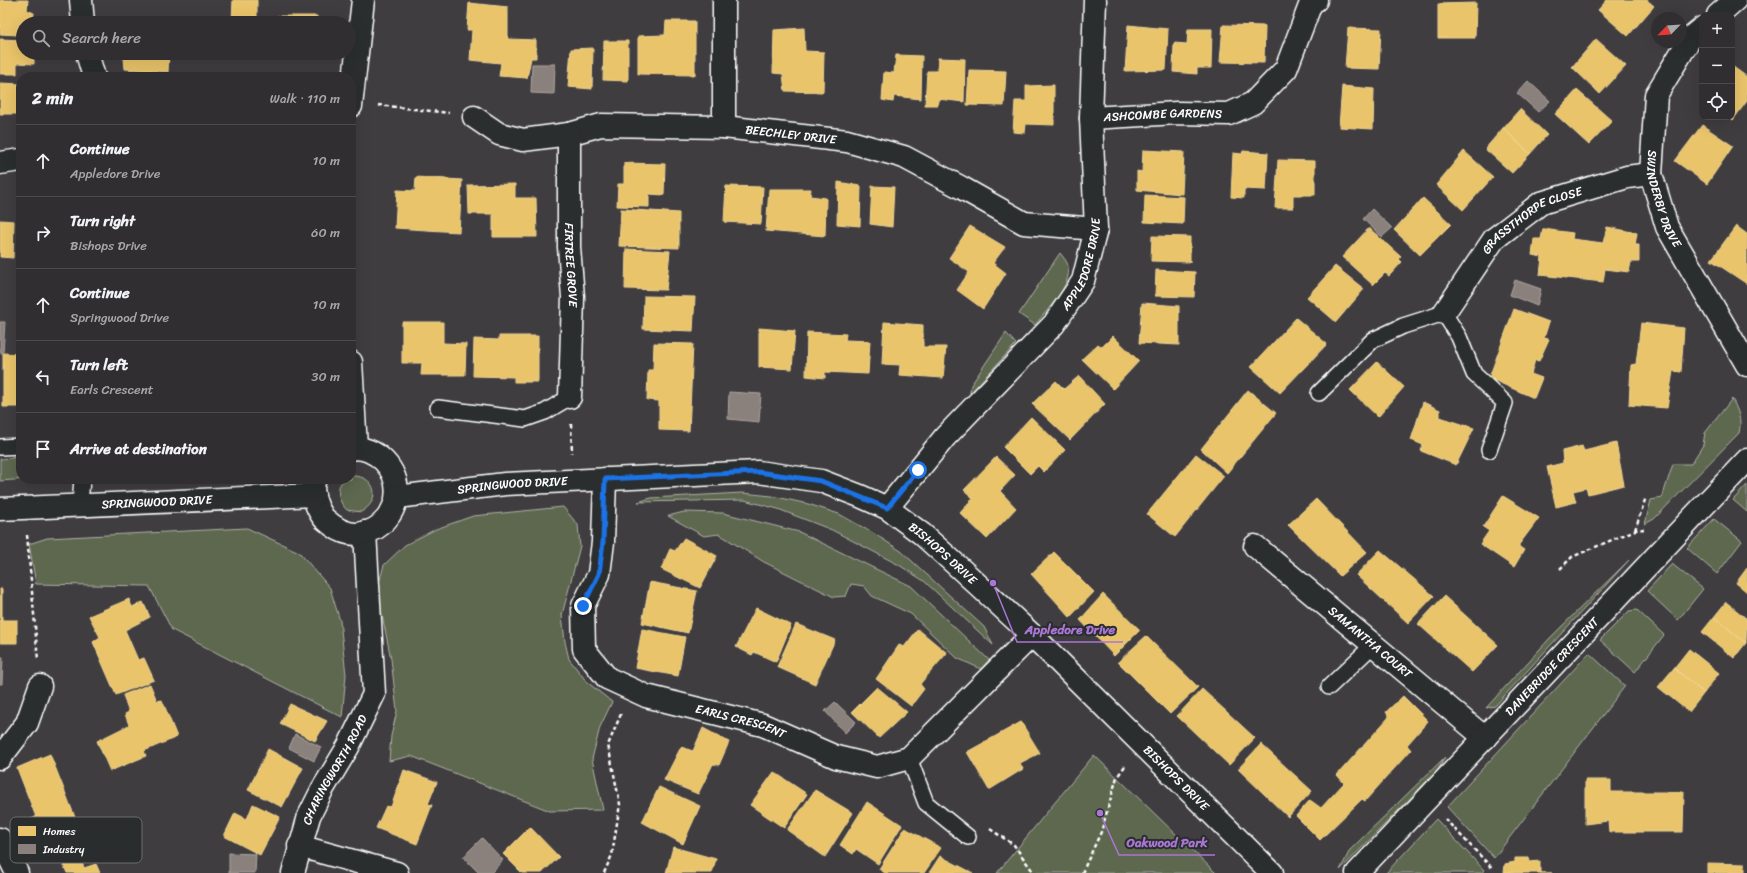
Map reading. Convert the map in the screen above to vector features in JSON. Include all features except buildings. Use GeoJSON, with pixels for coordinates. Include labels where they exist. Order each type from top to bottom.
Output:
{"type":"FeatureCollection","features":[{"type":"Feature","properties":{"kind":"street"},"geometry":{"type":"LineString","coordinates":[[81,0],[82,16]]}},
{"type":"Feature","properties":{"kind":"street"},"geometry":{"type":"LineString","coordinates":[[356,59],[363,0]]}},
{"type":"Feature","properties":{"kind":"street"},"geometry":{"type":"LineString","coordinates":[[724,0],[724,127]]}},
{"type":"Feature","properties":{"kind":"street","name":"APPLEDORE DRIVE"},"geometry":{"type":"LineString","coordinates":[[887,508],[945,437],[1054,324],[1083,281],[1096,229],[1091,118],[1095,0]]}},
{"type":"Feature","properties":{"kind":"street","name":"ASHCOMBE GARDENS"},"geometry":{"type":"LineString","coordinates":[[1091,118],[1177,113],[1229,114],[1253,103],[1286,69],[1311,3],[1316,0]]}},
{"type":"Feature","properties":{"kind":"street"},"geometry":{"type":"LineString","coordinates":[[1721,12],[1735,0]]}},
{"type":"Feature","properties":{"kind":"street","name":"SWINDERBY DRIVE"},"geometry":{"type":"LineString","coordinates":[[1699,30],[1691,37],[1656,95],[1652,174],[1667,227],[1747,365]]}},
{"type":"Feature","properties":{"kind":"street"},"geometry":{"type":"LineString","coordinates":[[89,60],[93,72]]}},
{"type":"Feature","properties":{"kind":"street"},"geometry":{"type":"LineString","coordinates":[[354,72],[356,60]]}},
{"type":"Feature","properties":{"kind":"street","name":"BEECHLEY DRIVE"},"geometry":{"type":"LineString","coordinates":[[474,117],[499,134],[523,140],[569,134],[601,125],[724,127],[847,141],[904,157],[1024,223],[1096,229]]}},
{"type":"Feature","properties":{"kind":"street","name":"FIRTREE GROVE"},"geometry":{"type":"LineString","coordinates":[[569,134],[569,247],[573,297],[570,397]]}},
{"type":"Feature","properties":{"kind":"street"},"geometry":{"type":"LineString","coordinates":[[0,163],[16,161]]}},
{"type":"Feature","properties":{"kind":"street","name":"GRASSTHORPE CLOSE"},"geometry":{"type":"LineString","coordinates":[[1444,313],[1494,239],[1541,203],[1627,177],[1652,174]]}},
{"type":"Feature","properties":{"kind":"street"},"geometry":{"type":"LineString","coordinates":[[314,487],[317,506],[324,519],[337,529],[350,533],[365,532],[377,528],[388,519],[396,506],[398,497],[397,482],[391,468],[381,458],[366,449],[356,448]]}},
{"type":"Feature","properties":{"kind":"street","name":"DANEBRIDGE CRESCENT"},"geometry":{"type":"LineString","coordinates":[[1357,873],[1747,460]]}},
{"type":"Feature","properties":{"kind":"street","name":"BISHOPS DRIVE"},"geometry":{"type":"LineString","coordinates":[[627,478],[758,472],[821,481],[887,508],[922,534],[1032,635],[1272,873]]}},
{"type":"Feature","properties":{"kind":"street","name":"SPRINGWOOD DRIVE"},"geometry":{"type":"LineString","coordinates":[[398,497],[505,484],[627,478]]}},
{"type":"Feature","properties":{"kind":"street","name":"EARLS CRESCENT"},"geometry":{"type":"LineString","coordinates":[[605,479],[603,542],[599,574],[583,606],[584,648],[607,678],[646,696],[763,725],[836,757],[877,767],[909,758],[1032,635]]}},
{"type":"Feature","properties":{"kind":"street","name":"SPRINGWOOD DRIVE"},"geometry":{"type":"LineString","coordinates":[[0,509],[314,487]]}},
{"type":"Feature","properties":{"kind":"street","name":"CHARINGWORTH ROAD"},"geometry":{"type":"LineString","coordinates":[[293,873],[299,846],[309,816],[322,790],[348,747],[374,694],[374,667],[365,532]]}},
{"type":"Feature","properties":{"kind":"street","name":"SAMANTHA COURT"},"geometry":{"type":"LineString","coordinates":[[1255,546],[1485,738]]}},
{"type":"Feature","properties":{"kind":"street"},"geometry":{"type":"LineString","coordinates":[[0,758],[27,723],[40,686]]}},
{"type":"Feature","properties":{"kind":"street"},"geometry":{"type":"LineString","coordinates":[[0,839],[10,859]]}},
{"type":"Feature","properties":{"kind":"street"},"geometry":{"type":"LineString","coordinates":[[299,846],[397,873]]}},
{"type":"Feature","properties":{"kind":"street"},"geometry":{"type":"LineString","coordinates":[[12,863],[17,873]]}},
{"type":"Feature","properties":{"kind":"lane"},"geometry":{"type":"LineString","coordinates":[[1320,393],[1373,340],[1403,326],[1444,313],[1459,337],[1474,374],[1505,403],[1489,450]]}},
{"type":"Feature","properties":{"kind":"lane"},"geometry":{"type":"LineString","coordinates":[[438,408],[525,419],[545,412],[570,397]]}},
{"type":"Feature","properties":{"kind":"lane"},"geometry":{"type":"LineString","coordinates":[[0,447],[16,446]]}},
{"type":"Feature","properties":{"kind":"lane"},"geometry":{"type":"LineString","coordinates":[[80,504],[82,484]]}},
{"type":"Feature","properties":{"kind":"lane"},"geometry":{"type":"LineString","coordinates":[[1329,687],[1373,645]]}},
{"type":"Feature","properties":{"kind":"lane"},"geometry":{"type":"LineString","coordinates":[[909,758],[926,803],[968,837]]}},
{"type":"Feature","properties":{"kind":"path"},"geometry":{"type":"LineString","coordinates":[[374,105],[474,117]]}},
{"type":"Feature","properties":{"kind":"path"},"geometry":{"type":"LineString","coordinates":[[570,397],[572,455]]}},
{"type":"Feature","properties":{"kind":"path"},"geometry":{"type":"LineString","coordinates":[[1635,530],[1646,497]]}},
{"type":"Feature","properties":{"kind":"path"},"geometry":{"type":"LineString","coordinates":[[24,508],[40,686]]}},
{"type":"Feature","properties":{"kind":"path"},"geometry":{"type":"LineString","coordinates":[[1560,569],[1572,557],[1635,530],[1651,529]]}},
{"type":"Feature","properties":{"kind":"path"},"geometry":{"type":"LineString","coordinates":[[604,873],[612,855],[620,804],[608,745],[631,689]]}},
{"type":"Feature","properties":{"kind":"path"},"geometry":{"type":"LineString","coordinates":[[1082,873],[1101,832],[1117,777],[1140,742]]}},
{"type":"Feature","properties":{"kind":"path"},"geometry":{"type":"LineString","coordinates":[[1426,800],[1493,869]]}},
{"type":"Feature","properties":{"kind":"green space"},"geometry":{"type":"Polygon","coordinates":[[[1060,253],[1068,266],[1066,282],[1058,297],[1035,325],[1019,314],[1060,253]]]}},
{"type":"Feature","properties":{"kind":"green space"},"geometry":{"type":"Polygon","coordinates":[[[1006,333],[1016,344],[970,393],[971,385],[1006,333]]]}},
{"type":"Feature","properties":{"kind":"green space"},"geometry":{"type":"Polygon","coordinates":[[[1732,399],[1739,415],[1739,433],[1654,519],[1645,524],[1651,500],[1662,498],[1673,464],[1691,464],[1703,445],[1705,433],[1732,399]]]}},
{"type":"Feature","properties":{"kind":"green space"},"geometry":{"type":"Polygon","coordinates":[[[16,457],[16,480],[0,481],[0,459],[16,457]]]}},
{"type":"Feature","properties":{"kind":"green space"},"geometry":{"type":"Polygon","coordinates":[[[356,476],[362,477],[368,480],[374,490],[372,502],[361,512],[347,510],[339,497],[340,484],[356,484],[356,476]]]}},
{"type":"Feature","properties":{"kind":"green space"},"geometry":{"type":"Polygon","coordinates":[[[1747,485],[1747,512],[1733,500],[1747,485]]]}},
{"type":"Feature","properties":{"kind":"green space"},"geometry":{"type":"Polygon","coordinates":[[[742,493],[772,496],[808,504],[839,514],[873,533],[901,551],[984,627],[993,645],[924,581],[899,565],[832,530],[778,509],[744,500],[638,502],[651,498],[742,493]]]}},
{"type":"Feature","properties":{"kind":"green space"},"geometry":{"type":"Polygon","coordinates":[[[563,507],[578,525],[580,546],[562,615],[565,642],[569,659],[587,682],[612,702],[600,727],[592,759],[603,810],[550,811],[411,756],[389,761],[391,736],[397,711],[391,659],[377,590],[384,565],[405,545],[436,529],[473,516],[563,507]]]}},
{"type":"Feature","properties":{"kind":"green space"},"geometry":{"type":"Polygon","coordinates":[[[684,512],[723,513],[799,532],[911,586],[989,660],[981,669],[957,658],[911,614],[872,596],[864,586],[851,584],[846,596],[834,597],[764,562],[719,534],[704,536],[668,516],[684,512]]]}},
{"type":"Feature","properties":{"kind":"green space"},"geometry":{"type":"Polygon","coordinates":[[[1714,519],[1742,541],[1717,574],[1687,548],[1714,519]]]}},
{"type":"Feature","properties":{"kind":"green space"},"geometry":{"type":"Polygon","coordinates":[[[247,528],[299,552],[330,588],[340,621],[346,675],[342,717],[172,630],[149,586],[36,584],[29,544],[47,538],[247,528]]]}},
{"type":"Feature","properties":{"kind":"green space"},"geometry":{"type":"Polygon","coordinates":[[[1629,560],[1495,706],[1486,708],[1550,638],[1629,560]]]}},
{"type":"Feature","properties":{"kind":"green space"},"geometry":{"type":"Polygon","coordinates":[[[1672,564],[1703,589],[1678,620],[1647,591],[1672,564]]]}},
{"type":"Feature","properties":{"kind":"green space"},"geometry":{"type":"Polygon","coordinates":[[[1637,610],[1664,635],[1635,672],[1600,640],[1629,611],[1637,610]]]}},
{"type":"Feature","properties":{"kind":"green space"},"geometry":{"type":"Polygon","coordinates":[[[1589,653],[1625,686],[1494,858],[1447,807],[1589,653]]]}},
{"type":"Feature","properties":{"kind":"green space"},"geometry":{"type":"Polygon","coordinates":[[[1094,755],[1216,873],[997,873],[1094,755]]]}},
{"type":"Feature","properties":{"kind":"green space"},"geometry":{"type":"Polygon","coordinates":[[[1445,757],[1438,770],[1340,870],[1350,850],[1445,757]]]}},
{"type":"Feature","properties":{"kind":"green space"},"geometry":{"type":"Polygon","coordinates":[[[1436,819],[1484,870],[1482,873],[1386,873],[1436,819]]]}},
{"type":"Feature","properties":{"kind":"place","name":"Appledore Drive"},"geometry":{"type":"Point","coordinates":[993,583]}},
{"type":"Feature","properties":{"kind":"place","name":"Oakwood Park"},"geometry":{"type":"Point","coordinates":[1100,813]}},
{"type":"Feature","properties":{"kind":"route"},"geometry":{"type":"LineString","coordinates":[[583,606],[599,574],[603,542],[605,479],[758,472],[821,481],[887,508],[918,470]]}}]}
